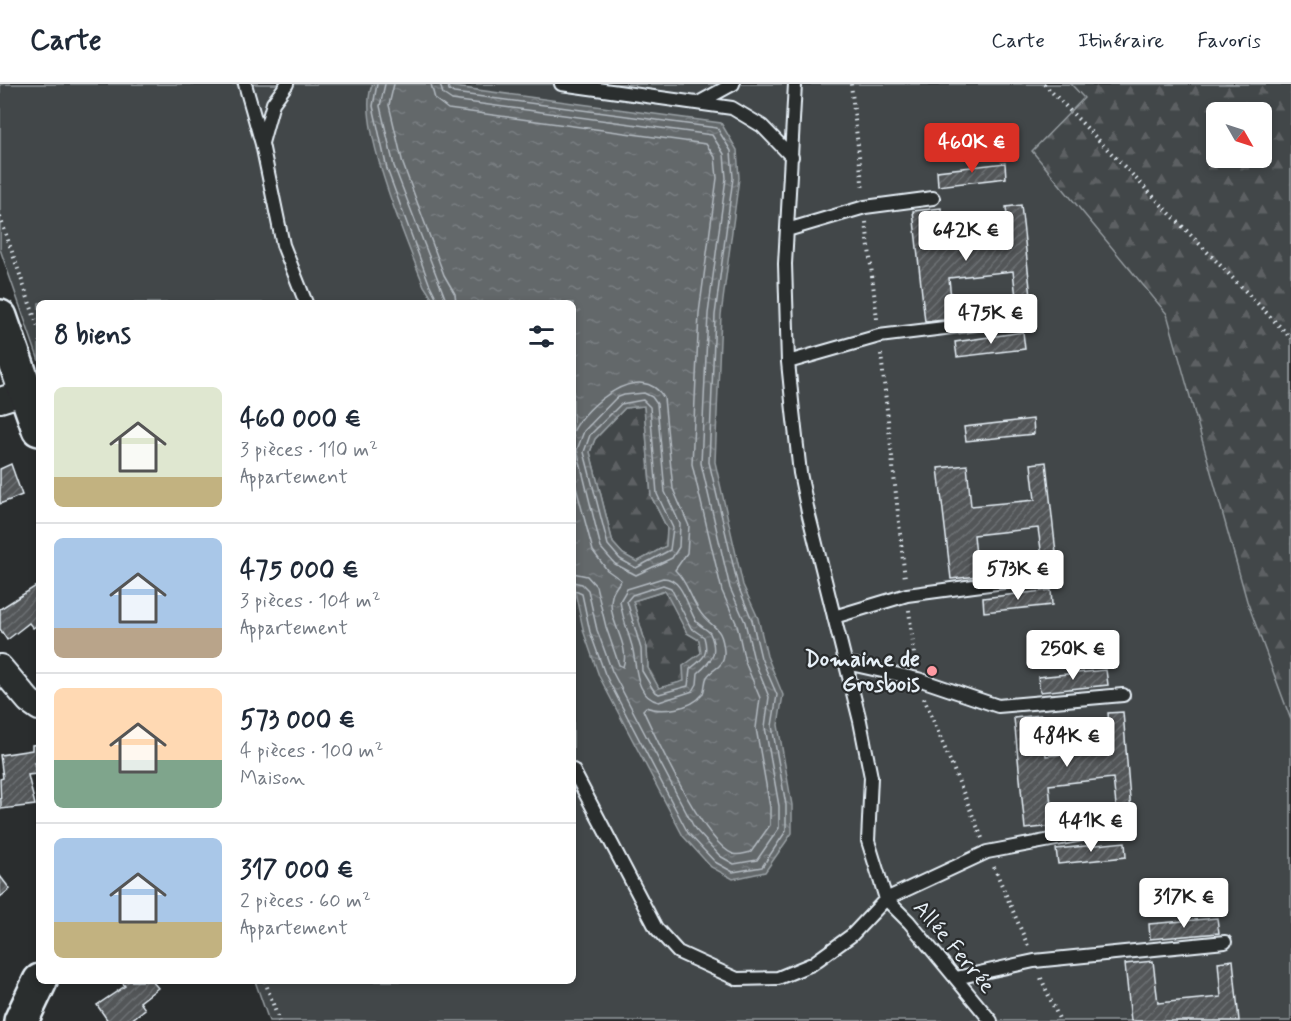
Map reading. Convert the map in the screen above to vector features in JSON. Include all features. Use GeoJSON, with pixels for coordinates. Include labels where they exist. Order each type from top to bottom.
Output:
{"type":"FeatureCollection","features":[{"type":"Feature","properties":{"kind":"street"},"geometry":{"type":"LineString","coordinates":[[0,317],[13,396],[36,425]]}},
{"type":"Feature","properties":{"kind":"street"},"geometry":{"type":"LineString","coordinates":[[0,667],[29,701],[36,706]]}},
{"type":"Feature","properties":{"kind":"street"},"geometry":{"type":"LineString","coordinates":[[21,1021],[39,984]]}},
{"type":"Feature","properties":{"kind":"lane"},"geometry":{"type":"LineString","coordinates":[[245,84],[262,144],[283,245],[305,300]]}},
{"type":"Feature","properties":{"kind":"lane"},"geometry":{"type":"LineString","coordinates":[[262,144],[273,103],[286,84]]}},
{"type":"Feature","properties":{"kind":"lane"},"geometry":{"type":"LineString","coordinates":[[561,84],[732,108],[762,126],[792,158]]}},
{"type":"Feature","properties":{"kind":"lane"},"geometry":{"type":"LineString","coordinates":[[700,102],[733,84]]}},
{"type":"Feature","properties":{"kind":"lane"},"geometry":{"type":"LineString","coordinates":[[795,84],[785,264],[788,362],[800,472],[871,777],[868,842],[886,899]]}},
{"type":"Feature","properties":{"kind":"lane"},"geometry":{"type":"LineString","coordinates":[[787,230],[865,207],[933,198]]}},
{"type":"Feature","properties":{"kind":"lane"},"geometry":{"type":"LineString","coordinates":[[788,362],[879,336],[1026,318]]}},
{"type":"Feature","properties":{"kind":"lane"},"geometry":{"type":"LineString","coordinates":[[834,617],[907,595],[1056,575]]}},
{"type":"Feature","properties":{"kind":"lane"},"geometry":{"type":"LineString","coordinates":[[846,663],[918,679],[998,706],[1123,694]]}},
{"type":"Feature","properties":{"kind":"lane"},"geometry":{"type":"LineString","coordinates":[[576,776],[656,928],[678,952],[737,979],[778,978],[812,964],[852,935],[886,899],[987,852],[1131,825]]}},
{"type":"Feature","properties":{"kind":"lane","name":"Allée Ferrée"},"geometry":{"type":"LineString","coordinates":[[886,899],[909,922],[991,1021]]}},
{"type":"Feature","properties":{"kind":"lane"},"geometry":{"type":"LineString","coordinates":[[956,978],[1034,961],[1225,942]]}},
{"type":"Feature","properties":{"kind":"path"},"geometry":{"type":"LineString","coordinates":[[851,84],[918,679],[926,709],[1060,1021]]}},
{"type":"Feature","properties":{"kind":"path"},"geometry":{"type":"LineString","coordinates":[[1044,84],[1291,338]]}},
{"type":"Feature","properties":{"kind":"path"},"geometry":{"type":"LineString","coordinates":[[0,218],[36,321]]}},
{"type":"Feature","properties":{"kind":"path"},"geometry":{"type":"LineString","coordinates":[[266,984],[279,1021]]}},
{"type":"Feature","properties":{"kind":"green space","name":"Domaine de Grosbois"},"geometry":{"type":"Polygon","coordinates":[[[0,84],[1291,84],[1291,1021],[269,1021],[256,984],[576,984],[576,300],[36,300],[36,352],[0,249],[0,84]]]}},
{"type":"Feature","properties":{"kind":"green space"},"geometry":{"type":"Polygon","coordinates":[[[1071,84],[1291,84],[1291,720],[1247,601],[1167,314],[1032,151],[1084,98],[1071,84]]]}},
{"type":"Feature","properties":{"kind":"green space"},"geometry":{"type":"Polygon","coordinates":[[[644,406],[651,496],[667,528],[666,546],[637,562],[623,554],[613,543],[590,452],[595,439],[625,408],[644,406]]]}},
{"type":"Feature","properties":{"kind":"green space"},"geometry":{"type":"Polygon","coordinates":[[[666,591],[687,633],[699,640],[701,653],[683,666],[684,681],[659,689],[648,668],[647,648],[633,601],[666,591]]]}},
{"type":"Feature","properties":{"kind":"water"},"geometry":{"type":"Polygon","coordinates":[[[373,84],[433,84],[721,123],[737,150],[739,178],[721,315],[715,462],[743,585],[758,618],[767,656],[783,695],[778,725],[792,805],[792,833],[765,872],[733,879],[711,867],[683,836],[599,676],[584,633],[576,597],[576,300],[433,300],[424,286],[396,214],[376,152],[370,124],[369,101],[373,84]],[[644,406],[625,408],[595,439],[590,452],[613,543],[623,554],[637,562],[666,546],[667,528],[651,496],[644,406]],[[665,591],[633,601],[647,648],[648,668],[659,688],[684,681],[683,666],[701,653],[699,640],[687,633],[665,591]]]}},
{"type":"Feature","properties":{"kind":"building"},"geometry":{"type":"Polygon","coordinates":[[[1005,163],[1006,178],[938,186],[937,171],[1005,163]]]}},
{"type":"Feature","properties":{"kind":"building"},"geometry":{"type":"Polygon","coordinates":[[[1021,205],[1032,306],[1017,307],[1013,271],[949,278],[953,319],[925,322],[913,211],[941,208],[946,249],[1010,243],[1006,207],[1021,205]]]}},
{"type":"Feature","properties":{"kind":"building"},"geometry":{"type":"Polygon","coordinates":[[[1023,332],[1025,349],[957,357],[955,342],[1023,332]]]}},
{"type":"Feature","properties":{"kind":"building"},"geometry":{"type":"Polygon","coordinates":[[[1033,419],[1034,434],[966,441],[964,427],[1033,419]]]}},
{"type":"Feature","properties":{"kind":"building"},"geometry":{"type":"Polygon","coordinates":[[[1046,462],[1057,562],[1043,564],[1038,528],[974,535],[978,576],[951,579],[938,468],[967,465],[971,506],[1035,500],[1031,464],[1046,462]]]}},
{"type":"Feature","properties":{"kind":"building"},"geometry":{"type":"Polygon","coordinates":[[[11,464],[22,495],[0,504],[0,469],[11,464]]]}},
{"type":"Feature","properties":{"kind":"building"},"geometry":{"type":"Polygon","coordinates":[[[36,586],[36,626],[33,628],[29,623],[7,640],[0,629],[0,609],[36,586]]]}},
{"type":"Feature","properties":{"kind":"building"},"geometry":{"type":"Polygon","coordinates":[[[1051,590],[1052,605],[984,612],[983,598],[1051,590]]]}},
{"type":"Feature","properties":{"kind":"building"},"geometry":{"type":"Polygon","coordinates":[[[1106,670],[1108,685],[1040,692],[1038,677],[1106,670]]]}},
{"type":"Feature","properties":{"kind":"building"},"geometry":{"type":"Polygon","coordinates":[[[1123,712],[1131,812],[1117,814],[1113,778],[1049,785],[1053,826],[1025,829],[1014,718],[1041,715],[1046,756],[1111,749],[1108,713],[1123,712]]]}},
{"type":"Feature","properties":{"kind":"building"},"geometry":{"type":"Polygon","coordinates":[[[36,744],[36,763],[34,763],[36,774],[28,775],[35,805],[1,809],[0,779],[3,778],[0,755],[32,750],[32,745],[36,744]]]}},
{"type":"Feature","properties":{"kind":"building"},"geometry":{"type":"Polygon","coordinates":[[[1125,842],[1126,857],[1058,864],[1056,849],[1125,842]]]}},
{"type":"Feature","properties":{"kind":"building"},"geometry":{"type":"Polygon","coordinates":[[[0,876],[10,889],[0,897],[0,876]]]}},
{"type":"Feature","properties":{"kind":"building"},"geometry":{"type":"Polygon","coordinates":[[[1217,918],[1219,933],[1150,939],[1149,924],[1217,918]]]}},
{"type":"Feature","properties":{"kind":"building"},"geometry":{"type":"Polygon","coordinates":[[[1233,960],[1239,1021],[1131,1021],[1125,964],[1153,961],[1158,1003],[1221,997],[1218,962],[1233,960]]]}},
{"type":"Feature","properties":{"kind":"building"},"geometry":{"type":"Polygon","coordinates":[[[123,984],[155,984],[158,988],[140,1002],[145,1009],[130,1021],[108,1021],[97,1005],[125,986],[123,984]]]}},
{"type":"Feature","properties":{"kind":"place","name":"Domaine de Grosbois"},"geometry":{"type":"Point","coordinates":[932,671]}}]}
